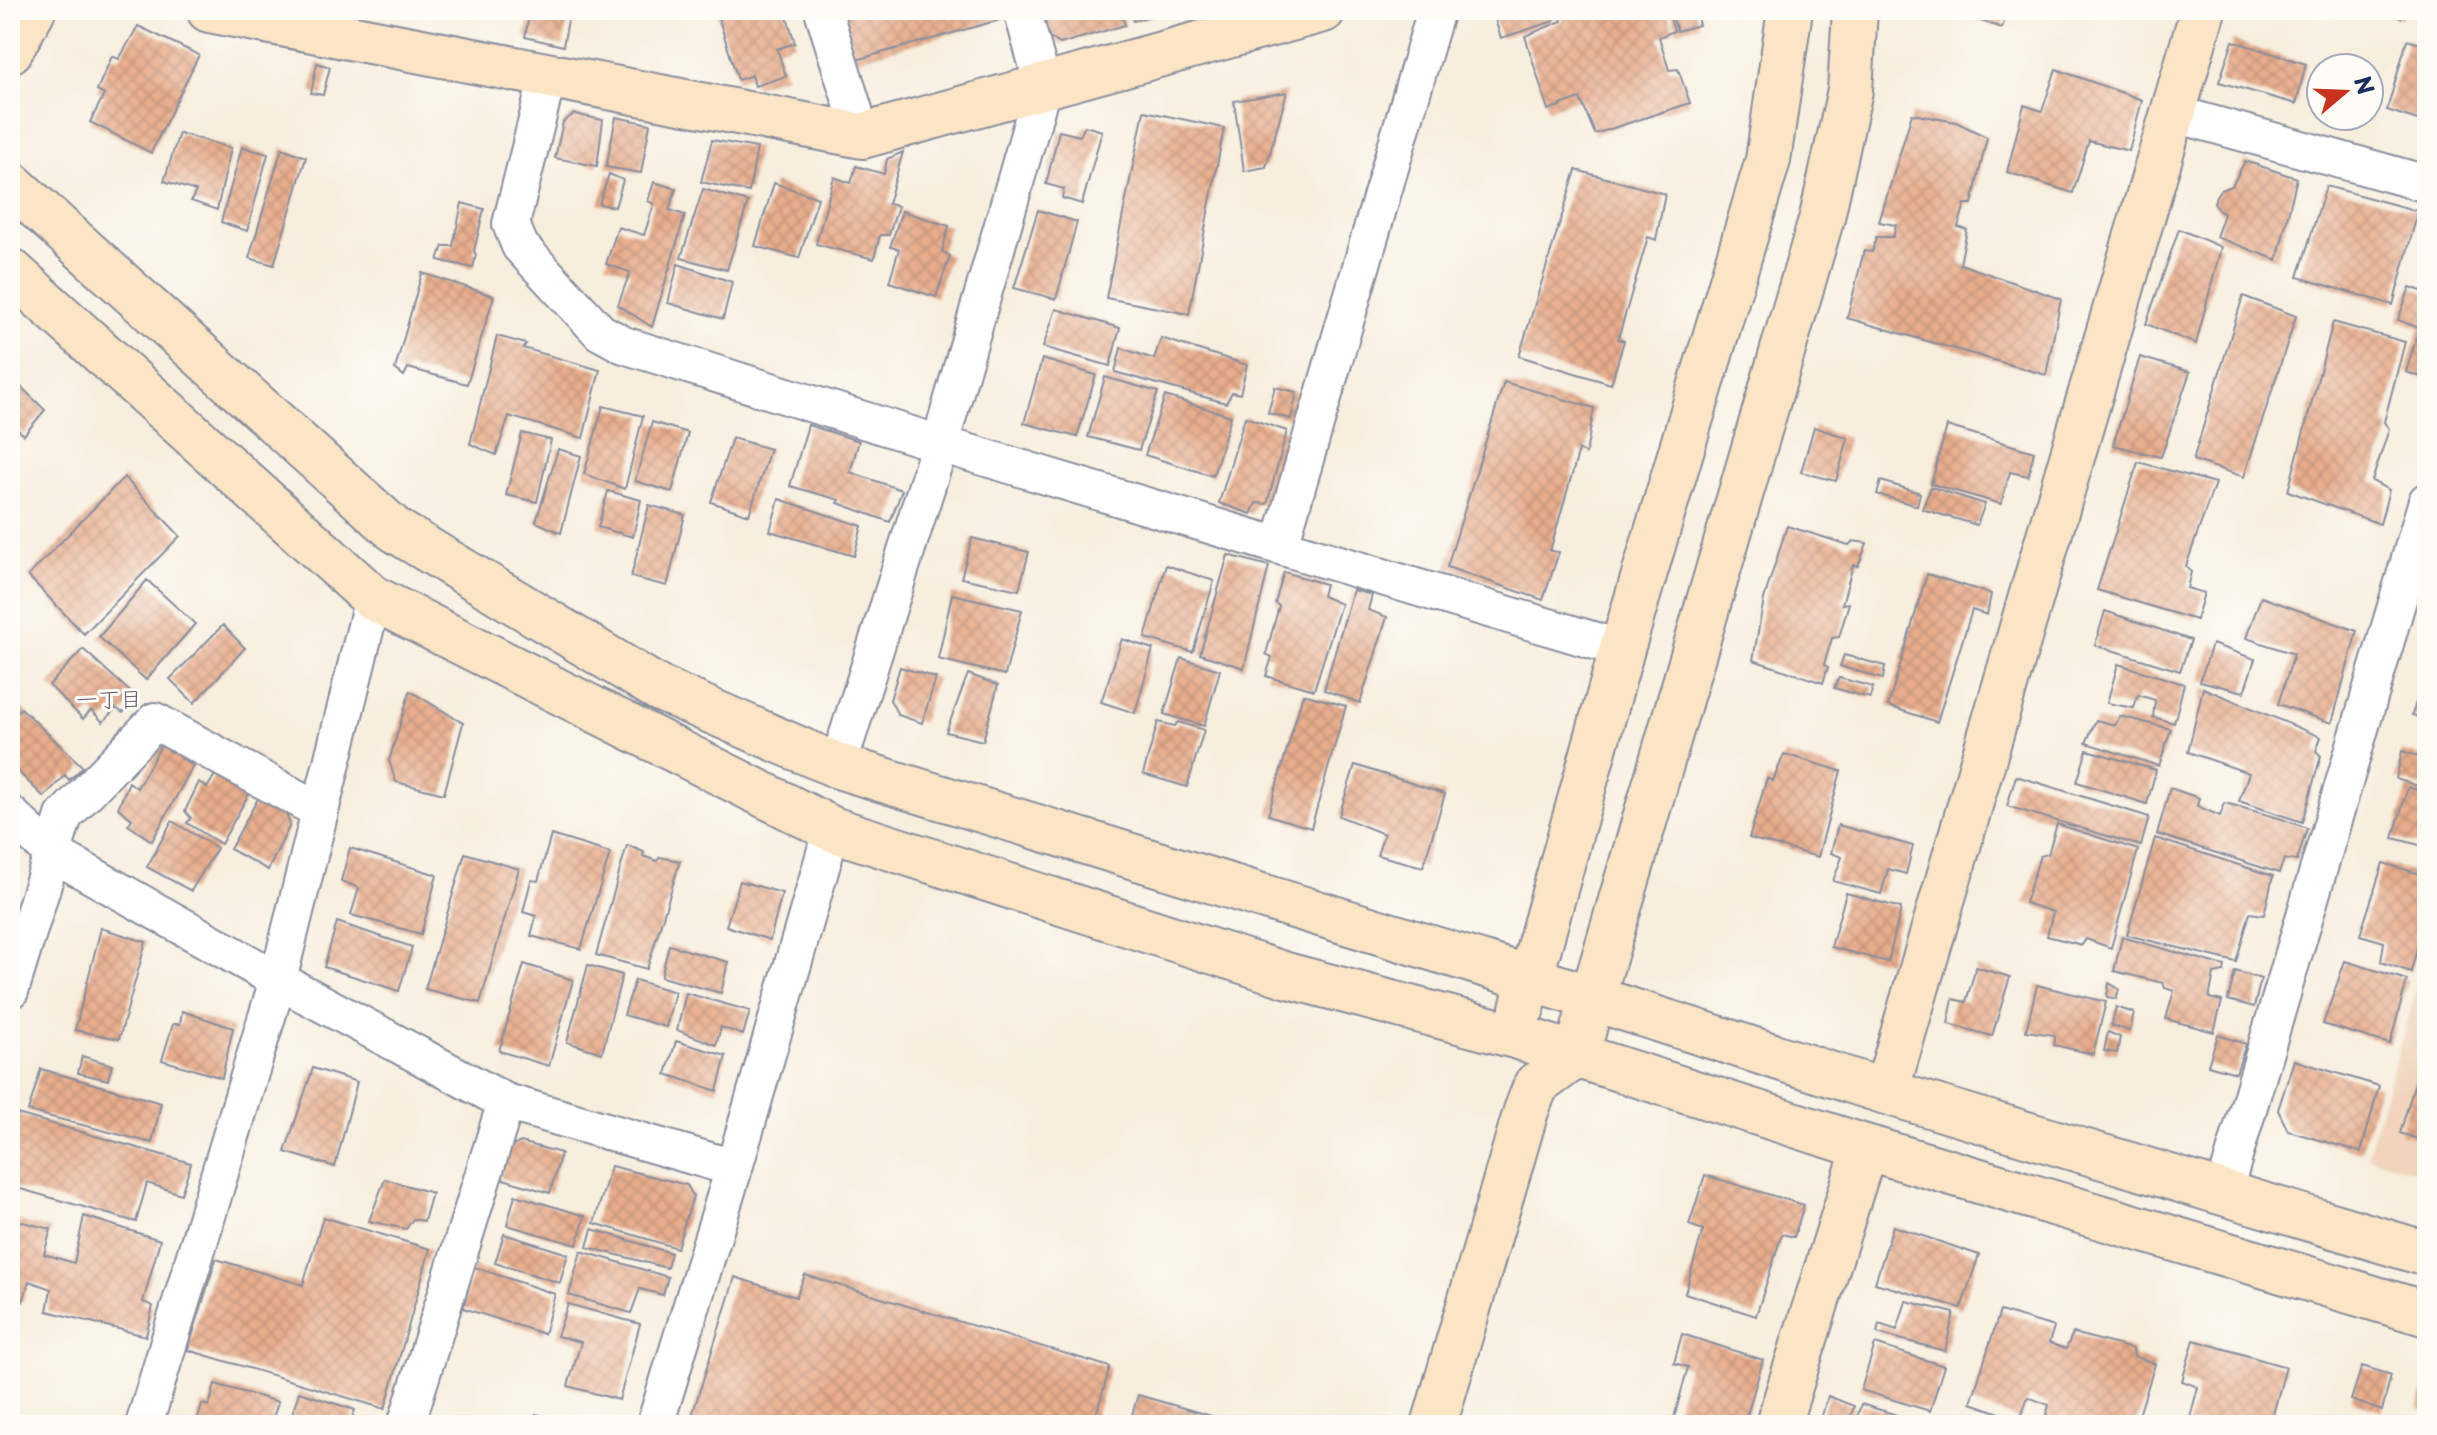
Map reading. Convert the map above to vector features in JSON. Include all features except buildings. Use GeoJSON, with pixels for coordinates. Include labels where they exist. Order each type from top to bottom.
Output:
{"type":"FeatureCollection","features":[{"type":"Feature","properties":{"kind":"street"},"geometry":{"type":"LineString","coordinates":[[10,51],[33,10]]}},
{"type":"Feature","properties":{"kind":"street"},"geometry":{"type":"LineString","coordinates":[[209,10],[862,136],[1043,85],[1234,22],[1323,10]]}},
{"type":"Feature","properties":{"kind":"street"},"geometry":{"type":"LineString","coordinates":[[823,10],[862,136]]}},
{"type":"Feature","properties":{"kind":"street"},"geometry":{"type":"LineString","coordinates":[[838,766],[940,444],[1043,85],[1022,10]]}},
{"type":"Feature","properties":{"kind":"street"},"geometry":{"type":"LineString","coordinates":[[1280,545],[1436,10]]}},
{"type":"Feature","properties":{"kind":"street"},"geometry":{"type":"LineString","coordinates":[[1536,1085],[1515,1036],[1622,649],[1768,160],[1790,10]]}},
{"type":"Feature","properties":{"kind":"street"},"geometry":{"type":"LineString","coordinates":[[1434,1425],[1536,1085],[1577,1055],[1822,217],[1850,90],[1855,10]]}},
{"type":"Feature","properties":{"kind":"street"},"geometry":{"type":"LineString","coordinates":[[1886,1092],[2203,10]]}},
{"type":"Feature","properties":{"kind":"street"},"geometry":{"type":"LineString","coordinates":[[548,76],[511,224],[520,246],[600,332],[624,345],[940,444],[1622,649]]}},
{"type":"Feature","properties":{"kind":"street"},"geometry":{"type":"LineString","coordinates":[[2172,113],[2427,184]]}},
{"type":"Feature","properties":{"kind":"street"},"geometry":{"type":"LineString","coordinates":[[10,183],[395,530],[658,688],[838,766],[1529,978],[1886,1092],[2427,1254]]}},
{"type":"Feature","properties":{"kind":"street"},"geometry":{"type":"LineString","coordinates":[[10,270],[373,598],[832,829],[1286,975],[1515,1036],[1865,1147],[2427,1314]]}},
{"type":"Feature","properties":{"kind":"street"},"geometry":{"type":"LineString","coordinates":[[2223,1194],[2427,501]]}},
{"type":"Feature","properties":{"kind":"street"},"geometry":{"type":"LineString","coordinates":[[144,1425],[278,980],[373,598]]}},
{"type":"Feature","properties":{"kind":"street"},"geometry":{"type":"LineString","coordinates":[[10,991],[64,816],[155,721],[320,811]]}},
{"type":"Feature","properties":{"kind":"street"},"geometry":{"type":"LineString","coordinates":[[10,814],[52,853],[278,980],[506,1102],[734,1168]]}},
{"type":"Feature","properties":{"kind":"street"},"geometry":{"type":"LineString","coordinates":[[655,1425],[734,1168],[832,829]]}},
{"type":"Feature","properties":{"kind":"street"},"geometry":{"type":"LineString","coordinates":[[406,1425],[506,1102]]}},
{"type":"Feature","properties":{"kind":"street"},"geometry":{"type":"LineString","coordinates":[[1778,1425],[1865,1147]]}},
{"type":"Feature","properties":{"kind":"shaded area"},"geometry":{"type":"Polygon","coordinates":[[[2427,952],[2427,1175],[2367,1157],[2427,952]]]}},
{"type":"Feature","properties":{"kind":"district","name":"一丁目"},"geometry":{"type":"Point","coordinates":[109,699]}}]}
